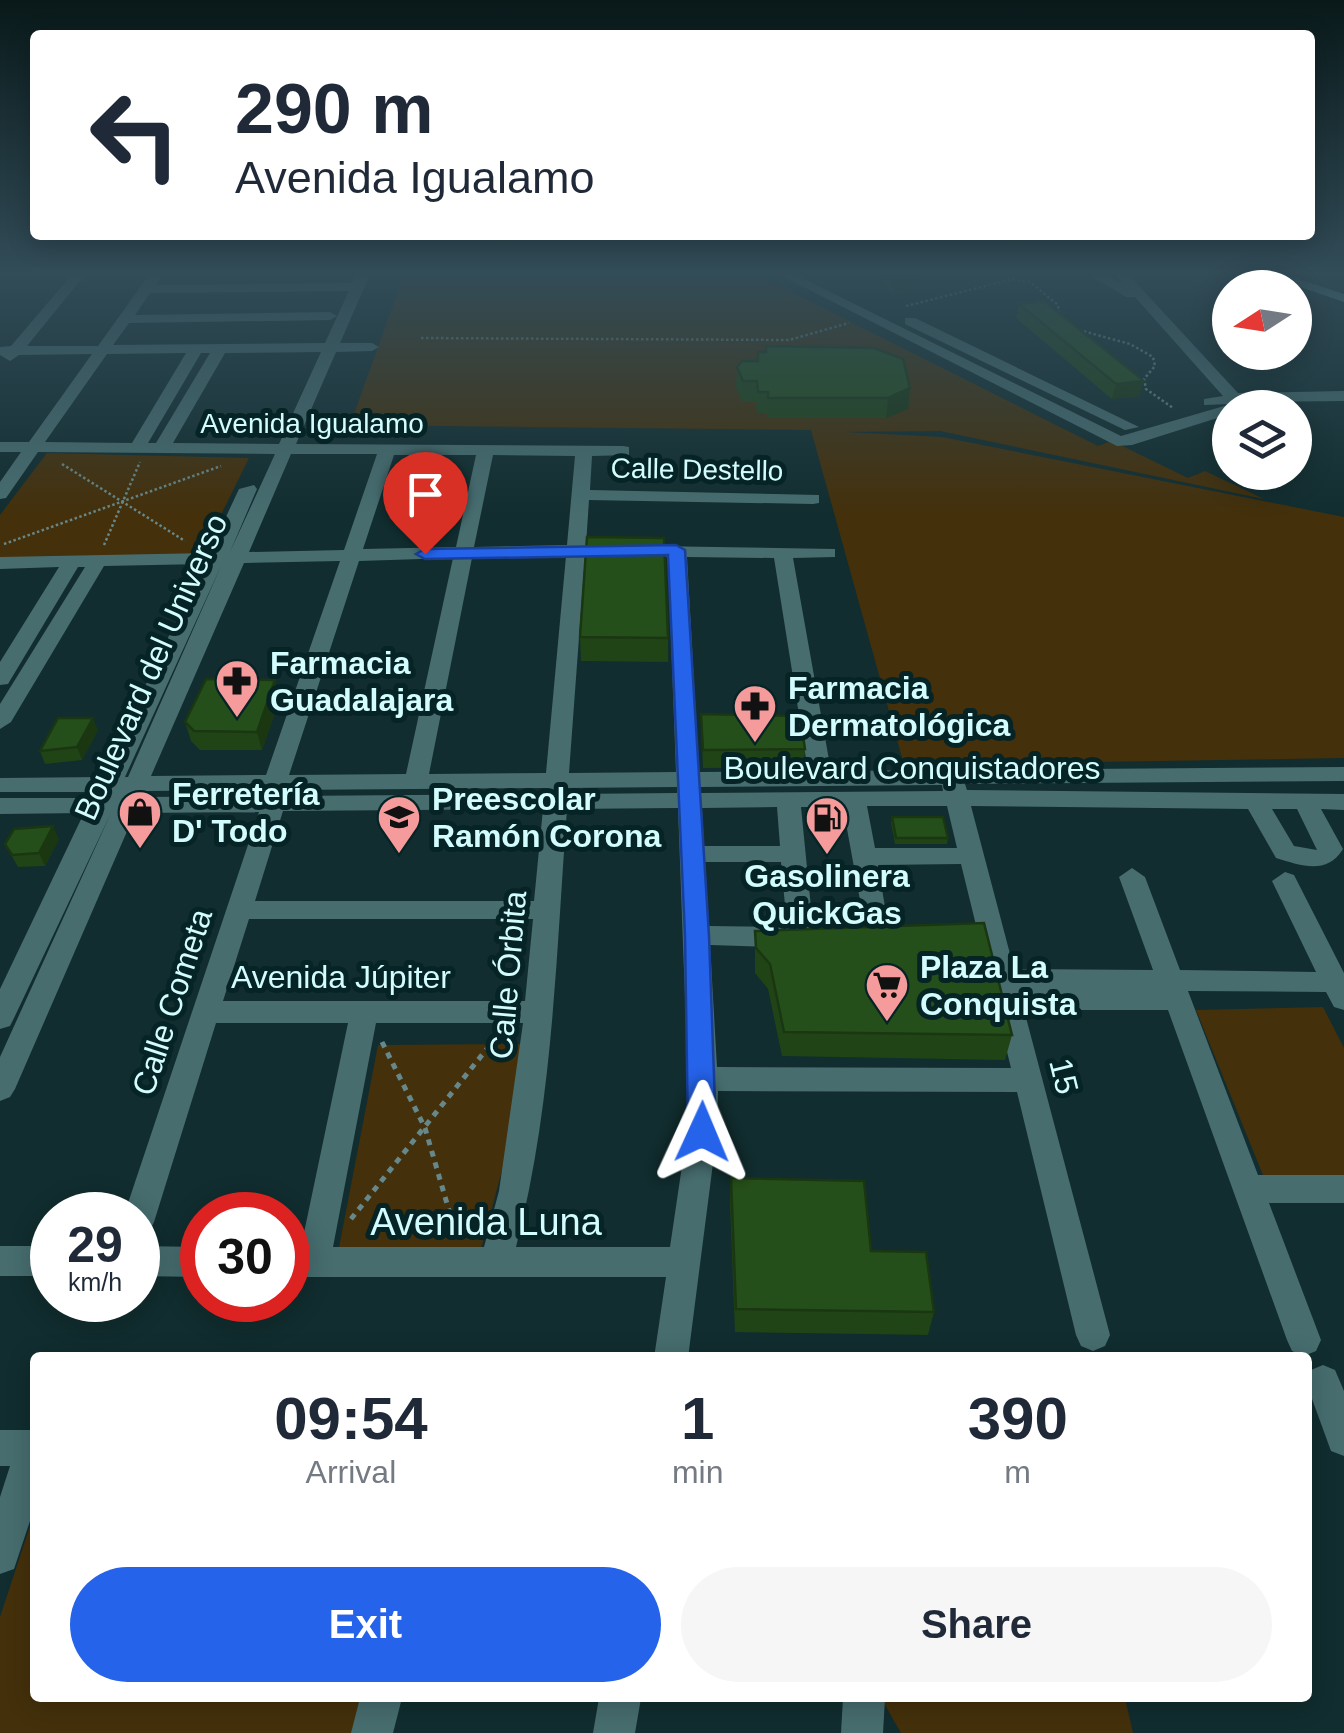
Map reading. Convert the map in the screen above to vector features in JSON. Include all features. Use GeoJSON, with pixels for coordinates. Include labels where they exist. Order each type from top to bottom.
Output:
{"type":"FeatureCollection","features":[{"type":"Feature","properties":{"kind":"street"},"geometry":{"type":"LineString","coordinates":[[0,494],[101,353]]}},
{"type":"Feature","properties":{"kind":"street"},"geometry":{"type":"LineString","coordinates":[[148,448],[194,353]]}},
{"type":"Feature","properties":{"kind":"street"},"geometry":{"type":"LineString","coordinates":[[148,448],[216,353]]}},
{"type":"Feature","properties":{"kind":"street","name":"Boulevard del Universo"},"geometry":{"type":"LineString","coordinates":[[0,1018],[166,661],[224,560],[321,353]]}},
{"type":"Feature","properties":{"kind":"street"},"geometry":{"type":"LineString","coordinates":[[949,353],[1104,436],[1126,442],[1212,413]]}},
{"type":"Feature","properties":{"kind":"street"},"geometry":{"type":"LineString","coordinates":[[964,353],[1131,427]]}},
{"type":"Feature","properties":{"kind":"street"},"geometry":{"type":"LineString","coordinates":[[1188,353],[1221,390]]}},
{"type":"Feature","properties":{"kind":"street"},"geometry":{"type":"LineString","coordinates":[[1312,399],[1344,396]]}},
{"type":"Feature","properties":{"kind":"street"},"geometry":{"type":"LineString","coordinates":[[1312,404],[1344,404]]}},
{"type":"Feature","properties":{"kind":"street"},"geometry":{"type":"LineString","coordinates":[[1104,436],[1179,411],[1212,407]]}},
{"type":"Feature","properties":{"kind":"street","name":"Avenida Igualamo"},"geometry":{"type":"LineString","coordinates":[[0,447],[622,452]]}},
{"type":"Feature","properties":{"kind":"street","name":"Calle Cometa"},"geometry":{"type":"LineString","coordinates":[[148,1192],[387,451]]}},
{"type":"Feature","properties":{"kind":"street"},"geometry":{"type":"LineString","coordinates":[[416,781],[485,451]]}},
{"type":"Feature","properties":{"kind":"street","name":"Calle Órbita"},"geometry":{"type":"LineString","coordinates":[[480,1262],[525,1130],[527,1012],[546,910],[584,451]]}},
{"type":"Feature","properties":{"kind":"street","name":"Calle Destello"},"geometry":{"type":"LineString","coordinates":[[581,495],[812,499]]}},
{"type":"Feature","properties":{"kind":"street"},"geometry":{"type":"LineString","coordinates":[[0,563],[576,550],[828,552]]}},
{"type":"Feature","properties":{"kind":"street"},"geometry":{"type":"LineString","coordinates":[[672,1352],[702,1132],[697,936],[676,550]]}},
{"type":"Feature","properties":{"kind":"street"},"geometry":{"type":"LineString","coordinates":[[782,551],[821,778]]}},
{"type":"Feature","properties":{"kind":"street","name":"Boulevard del Universo"},"geometry":{"type":"LineString","coordinates":[[0,1089],[189,661],[224,560]]}},
{"type":"Feature","properties":{"kind":"street"},"geometry":{"type":"LineString","coordinates":[[0,722],[6,688],[72,562]]}},
{"type":"Feature","properties":{"kind":"street"},"geometry":{"type":"LineString","coordinates":[[6,688],[97,562]]}},
{"type":"Feature","properties":{"kind":"street"},"geometry":{"type":"LineString","coordinates":[[166,661],[189,661]]}},
{"type":"Feature","properties":{"kind":"street","name":"Boulevard Conquistadores"},"geometry":{"type":"LineString","coordinates":[[687,791],[788,800],[854,799],[955,788],[1344,774]]}},
{"type":"Feature","properties":{"kind":"street","name":"Boulevard Conquistadores"},"geometry":{"type":"LineString","coordinates":[[0,784],[103,794],[555,792],[687,791],[821,778],[955,788],[1344,802]]}},
{"type":"Feature","properties":{"kind":"street","name":"Boulevard Conquistadores"},"geometry":{"type":"LineString","coordinates":[[274,793],[416,781],[555,792]]}},
{"type":"Feature","properties":{"kind":"street","name":"15"},"geometry":{"type":"LineString","coordinates":[[955,788],[983,935],[1006,989],[1093,1335]]}},
{"type":"Feature","properties":{"kind":"street","name":"Boulevard Conquistadores"},"geometry":{"type":"LineString","coordinates":[[0,806],[103,794]]}},
{"type":"Feature","properties":{"kind":"street"},"geometry":{"type":"LineString","coordinates":[[854,799],[877,937]]}},
{"type":"Feature","properties":{"kind":"street"},"geometry":{"type":"LineString","coordinates":[[697,936],[810,938],[791,854],[788,800]]}},
{"type":"Feature","properties":{"kind":"street"},"geometry":{"type":"LineString","coordinates":[[1256,801],[1285,852],[1324,858],[1331,849],[1305,802]]}},
{"type":"Feature","properties":{"kind":"street"},"geometry":{"type":"LineString","coordinates":[[691,854],[791,854]]}},
{"type":"Feature","properties":{"kind":"street"},"geometry":{"type":"LineString","coordinates":[[863,857],[971,856]]}},
{"type":"Feature","properties":{"kind":"street"},"geometry":{"type":"LineString","coordinates":[[1132,877],[1304,1340]]}},
{"type":"Feature","properties":{"kind":"street"},"geometry":{"type":"LineString","coordinates":[[1006,989],[1340,991],[1285,881]]}},
{"type":"Feature","properties":{"kind":"street"},"geometry":{"type":"LineString","coordinates":[[238,910],[546,910]]}},
{"type":"Feature","properties":{"kind":"street","name":"Avenida Júpiter"},"geometry":{"type":"LineString","coordinates":[[206,1012],[527,1012]]}},
{"type":"Feature","properties":{"kind":"street"},"geometry":{"type":"LineString","coordinates":[[310,1245],[366,1012]]}},
{"type":"Feature","properties":{"kind":"street"},"geometry":{"type":"LineString","coordinates":[[702,1079],[1030,1080]]}},
{"type":"Feature","properties":{"kind":"street"},"geometry":{"type":"LineString","coordinates":[[1247,1189],[1344,1190]]}},
{"type":"Feature","properties":{"kind":"street"},"geometry":{"type":"LineString","coordinates":[[0,1261],[30,1261]]}},
{"type":"Feature","properties":{"kind":"street","name":"Avenida Luna"},"geometry":{"type":"LineString","coordinates":[[310,1262],[685,1262]]}},
{"type":"Feature","properties":{"kind":"street"},"geometry":{"type":"LineString","coordinates":[[1323,1382],[1344,1438]]}},
{"type":"Feature","properties":{"kind":"street"},"geometry":{"type":"LineString","coordinates":[[0,1448],[30,1448]]}},
{"type":"Feature","properties":{"kind":"street"},"geometry":{"type":"LineString","coordinates":[[0,1555],[30,1463]]}},
{"type":"Feature","properties":{"kind":"street"},"geometry":{"type":"LineString","coordinates":[[372,1733],[379,1702]]}},
{"type":"Feature","properties":{"kind":"street"},"geometry":{"type":"LineString","coordinates":[[614,1733],[619,1702]]}},
{"type":"Feature","properties":{"kind":"street"},"geometry":{"type":"LineString","coordinates":[[863,1733],[864,1702]]}},
{"type":"Feature","properties":{"kind":"path"},"geometry":{"type":"LineString","coordinates":[[1146,353],[1156,366],[1144,379],[1146,388],[1179,411]]}},
{"type":"Feature","properties":{"kind":"path"},"geometry":{"type":"LineString","coordinates":[[33,447],[224,560]]}},
{"type":"Feature","properties":{"kind":"path"},"geometry":{"type":"LineString","coordinates":[[97,562],[148,448]]}},
{"type":"Feature","properties":{"kind":"path"},"geometry":{"type":"LineString","coordinates":[[0,546],[275,450]]}},
{"type":"Feature","properties":{"kind":"path"},"geometry":{"type":"LineString","coordinates":[[366,1012],[425,1128],[480,1262]]}},
{"type":"Feature","properties":{"kind":"path"},"geometry":{"type":"LineString","coordinates":[[310,1257],[527,1012]]}},
{"type":"Feature","properties":{"kind":"shaded area"},"geometry":{"type":"Polygon","coordinates":[[[376,353],[912,353],[1098,446],[1112,441],[1188,478],[1205,471],[1212,474],[1212,488],[940,431],[845,432],[942,437],[1344,517],[1344,758],[904,765],[811,430],[350,425],[376,353]]]}},
{"type":"Feature","properties":{"kind":"shaded area"},"geometry":{"type":"Polygon","coordinates":[[[47,453],[249,458],[201,555],[0,558],[0,515],[47,453]]]}},
{"type":"Feature","properties":{"kind":"shaded area"},"geometry":{"type":"Polygon","coordinates":[[[1221,490],[1245,490],[1264,499],[1221,490]]]}},
{"type":"Feature","properties":{"kind":"shaded area"},"geometry":{"type":"Polygon","coordinates":[[[1323,1007],[1344,1048],[1344,1178],[1265,1180],[1196,1010],[1323,1007]]]}},
{"type":"Feature","properties":{"kind":"shaded area"},"geometry":{"type":"Polygon","coordinates":[[[523,1044],[513,1129],[476,1268],[335,1268],[378,1045],[523,1044]]]}},
{"type":"Feature","properties":{"kind":"shaded area"},"geometry":{"type":"Polygon","coordinates":[[[30,1526],[30,1702],[370,1702],[361,1733],[0,1733],[0,1617],[30,1526]]]}},
{"type":"Feature","properties":{"kind":"shaded area"},"geometry":{"type":"Polygon","coordinates":[[[883,1702],[1126,1702],[1133,1733],[901,1733],[883,1702]]]}},
{"type":"Feature","properties":{"kind":"building"},"geometry":{"type":"Polygon","coordinates":[[[758,353],[887,353],[903,359],[910,388],[888,398],[768,398],[768,392],[758,392],[757,381],[743,381],[737,367],[742,361],[758,361],[758,353]]]}},
{"type":"Feature","properties":{"kind":"building"},"geometry":{"type":"Polygon","coordinates":[[[1078,353],[1109,353],[1144,381],[1116,384],[1078,353]]]}},
{"type":"Feature","properties":{"kind":"building"},"geometry":{"type":"Polygon","coordinates":[[[587,537],[664,538],[668,638],[580,637],[587,537]]]}},
{"type":"Feature","properties":{"kind":"building"},"geometry":{"type":"Polygon","coordinates":[[[206,679],[275,680],[257,732],[194,731],[185,722],[206,679]]]}},
{"type":"Feature","properties":{"kind":"building"},"geometry":{"type":"Polygon","coordinates":[[[701,714],[800,716],[805,749],[703,750],[701,714]]]}},
{"type":"Feature","properties":{"kind":"building"},"geometry":{"type":"Polygon","coordinates":[[[58,718],[93,718],[77,747],[40,751],[58,718]]]}},
{"type":"Feature","properties":{"kind":"building"},"geometry":{"type":"Polygon","coordinates":[[[892,817],[943,817],[948,838],[896,838],[892,817]]]}},
{"type":"Feature","properties":{"kind":"building"},"geometry":{"type":"Polygon","coordinates":[[[53,826],[39,853],[12,855],[5,844],[14,829],[53,826]]]}},
{"type":"Feature","properties":{"kind":"building","name":"Plaza La Conquista"},"geometry":{"type":"Polygon","coordinates":[[[984,923],[1012,1035],[784,1032],[770,964],[756,948],[755,931],[984,923]]]}},
{"type":"Feature","properties":{"kind":"building"},"geometry":{"type":"Polygon","coordinates":[[[731,1178],[864,1181],[871,1251],[926,1252],[934,1312],[736,1309],[731,1178]]]}},
{"type":"Feature","properties":{"kind":"place","name":"Farmacia Guadalajara"},"geometry":{"type":"Point","coordinates":[237,719]}},
{"type":"Feature","properties":{"kind":"place","name":"Farmacia Dermatológica"},"geometry":{"type":"Point","coordinates":[755,744]}},
{"type":"Feature","properties":{"kind":"place","name":"Ferretería D' Todo"},"geometry":{"type":"Point","coordinates":[140,850]}},
{"type":"Feature","properties":{"kind":"place","name":"Preescolar Ramón Corona"},"geometry":{"type":"Point","coordinates":[399,855]}},
{"type":"Feature","properties":{"kind":"place","name":"Gasolinera QuickGas"},"geometry":{"type":"Point","coordinates":[827,856]}},
{"type":"Feature","properties":{"kind":"place","name":"Plaza La Conquista"},"geometry":{"type":"Point","coordinates":[887,1023]}},
{"type":"Feature","properties":{"kind":"route"},"geometry":{"type":"LineString","coordinates":[[425,554],[676,550],[697,936],[702,1132]]}}]}
